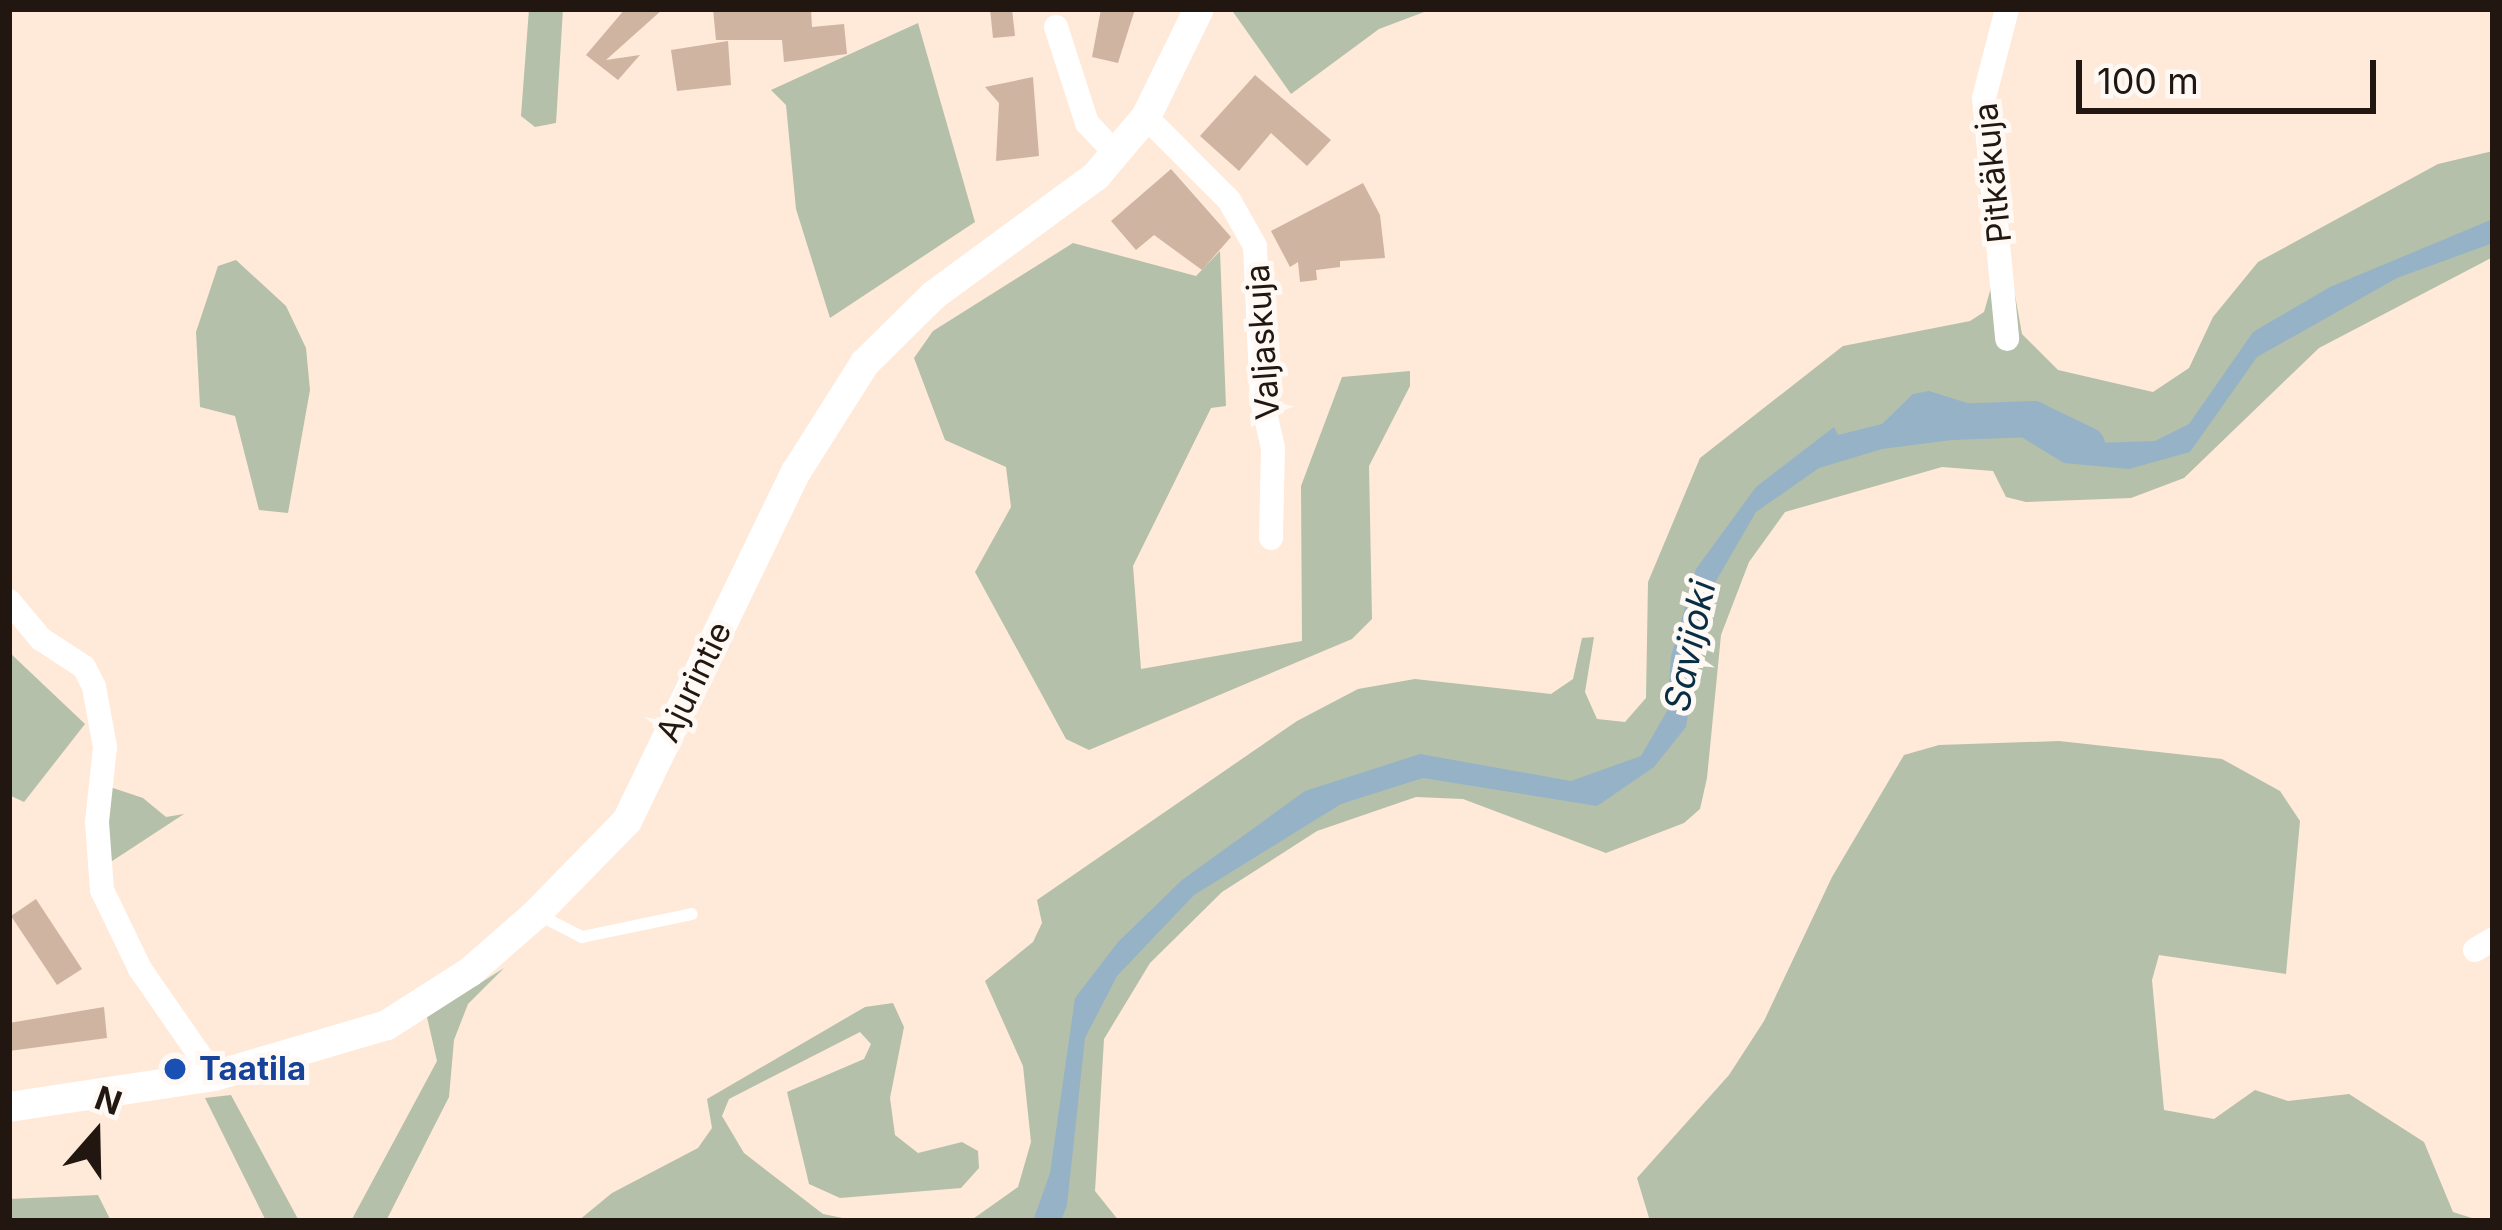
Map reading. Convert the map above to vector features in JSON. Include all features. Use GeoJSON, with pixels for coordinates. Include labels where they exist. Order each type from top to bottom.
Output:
{"type":"FeatureCollection","features":[{"type":"Feature","properties":{"kind":"street","name":"Ajurintie"},"geometry":{"type":"LineString","coordinates":[[9,1107],[214,1076],[387,1025],[470,972],[536,914],[627,821],[796,472],[865,363],[934,295],[1052,213],[1116,154],[1146,117],[1199,9]]}},
{"type":"Feature","properties":{"kind":"street","name":"Pitkäkuja"},"geometry":{"type":"LineString","coordinates":[[2007,9],[1984,98],[2007,339]]}},
{"type":"Feature","properties":{"kind":"street"},"geometry":{"type":"LineString","coordinates":[[1056,27],[1088,123],[1116,154]]}},
{"type":"Feature","properties":{"kind":"street","name":"Valjaskuja"},"geometry":{"type":"LineString","coordinates":[[1146,117],[1229,200],[1255,246],[1262,400],[1273,448],[1270,538]]}},
{"type":"Feature","properties":{"kind":"street"},"geometry":{"type":"LineString","coordinates":[[9,601],[41,639],[85,667],[94,687],[105,747],[97,823],[102,890],[140,969],[214,1076]]}},
{"type":"Feature","properties":{"kind":"lane"},"geometry":{"type":"LineString","coordinates":[[536,914],[582,937],[692,914]]}},
{"type":"Feature","properties":{"kind":"green space"},"geometry":{"type":"Polygon","coordinates":[[[529,9],[563,9],[556,123],[535,127],[521,116],[529,9]]]}},
{"type":"Feature","properties":{"kind":"green space"},"geometry":{"type":"Polygon","coordinates":[[[1231,9],[1432,9],[1379,29],[1291,94],[1231,9]]]}},
{"type":"Feature","properties":{"kind":"green space"},"geometry":{"type":"Polygon","coordinates":[[[918,23],[975,222],[830,318],[796,209],[786,105],[771,90],[918,23]]]}},
{"type":"Feature","properties":{"kind":"green space"},"geometry":{"type":"Polygon","coordinates":[[[2493,151],[2493,257],[2319,348],[2184,478],[2131,498],[2026,502],[2006,497],[1993,471],[1942,467],[1785,512],[1749,562],[1721,635],[1707,778],[1700,809],[1684,823],[1606,853],[1463,799],[1416,797],[1317,831],[1222,892],[1150,963],[1104,1039],[1095,1191],[1119,1221],[970,1221],[1018,1187],[1031,1142],[1023,1066],[985,981],[1033,942],[1042,923],[1037,900],[1297,721],[1358,689],[1415,679],[1551,694],[1573,679],[1582,638],[1594,637],[1585,692],[1597,719],[1625,722],[1646,698],[1648,582],[1700,458],[1843,346],[1970,321],[1984,312],[1994,277],[2011,273],[2022,334],[2058,370],[2153,392],[2189,368],[2213,317],[2258,262],[2438,164],[2493,151]]]}},
{"type":"Feature","properties":{"kind":"green space"},"geometry":{"type":"Polygon","coordinates":[[[1073,243],[1196,276],[1220,251],[1226,406],[1211,408],[1133,566],[1141,669],[1302,641],[1301,486],[1342,377],[1410,371],[1410,386],[1369,466],[1372,619],[1352,639],[1089,750],[1066,739],[975,572],[1011,507],[1006,467],[945,440],[914,358],[933,331],[1073,243]]]}},
{"type":"Feature","properties":{"kind":"green space"},"geometry":{"type":"Polygon","coordinates":[[[236,260],[286,306],[306,348],[310,390],[288,513],[259,510],[235,416],[200,407],[196,332],[218,266],[236,260]]]}},
{"type":"Feature","properties":{"kind":"green space"},"geometry":{"type":"Polygon","coordinates":[[[9,652],[85,724],[24,802],[9,795],[9,652]]]}},
{"type":"Feature","properties":{"kind":"green space"},"geometry":{"type":"Polygon","coordinates":[[[2059,741],[2222,759],[2280,791],[2300,821],[2286,974],[2159,955],[2152,980],[2164,1110],[2214,1119],[2255,1090],[2288,1101],[2349,1094],[2424,1142],[2453,1212],[2481,1221],[1650,1221],[1637,1178],[1729,1075],[1764,1021],[1832,877],[1904,755],[1939,745],[2059,741]]]}},
{"type":"Feature","properties":{"kind":"green space"},"geometry":{"type":"Polygon","coordinates":[[[110,787],[143,798],[166,817],[184,814],[103,867],[110,787]]]}},
{"type":"Feature","properties":{"kind":"green space"},"geometry":{"type":"Polygon","coordinates":[[[504,968],[468,1004],[454,1040],[449,1097],[386,1221],[351,1221],[437,1061],[427,1017],[504,968]]]}},
{"type":"Feature","properties":{"kind":"green space"},"geometry":{"type":"Polygon","coordinates":[[[893,1003],[904,1027],[890,1098],[895,1135],[918,1153],[962,1142],[978,1151],[979,1168],[961,1188],[840,1198],[809,1184],[787,1092],[864,1059],[871,1044],[860,1032],[729,1099],[722,1116],[744,1153],[823,1214],[857,1221],[578,1221],[612,1193],[698,1148],[712,1128],[707,1099],[865,1007],[893,1003]]]}},
{"type":"Feature","properties":{"kind":"green space"},"geometry":{"type":"Polygon","coordinates":[[[231,1095],[299,1221],[266,1221],[205,1098],[231,1095]]]}},
{"type":"Feature","properties":{"kind":"green space"},"geometry":{"type":"Polygon","coordinates":[[[98,1195],[111,1221],[9,1221],[9,1199],[98,1195]]]}},
{"type":"Feature","properties":{"kind":"water"},"geometry":{"type":"Polygon","coordinates":[[[2493,219],[2493,243],[2397,278],[2257,357],[2190,452],[2129,469],[2064,463],[2013,432],[1882,449],[1819,468],[1756,512],[1705,600],[1686,727],[1654,767],[1597,806],[1423,778],[1341,804],[1194,895],[1117,976],[1085,1038],[1067,1205],[1061,1221],[1033,1221],[1050,1173],[1075,998],[1118,942],[1182,880],[1305,791],[1420,754],[1571,781],[1641,756],[1667,711],[1671,656],[1696,569],[1756,487],[1834,427],[1838,435],[1882,424],[1913,394],[1929,391],[2094,443],[2155,441],[2189,424],[2253,332],[2330,287],[2493,219]]]}},
{"type":"Feature","properties":{"kind":"building"},"geometry":{"type":"Polygon","coordinates":[[[625,9],[663,9],[606,60],[640,55],[618,80],[586,55],[625,9]]]}},
{"type":"Feature","properties":{"kind":"building"},"geometry":{"type":"Polygon","coordinates":[[[713,9],[811,9],[812,27],[844,24],[847,54],[784,62],[782,40],[716,40],[713,9]]]}},
{"type":"Feature","properties":{"kind":"building"},"geometry":{"type":"Polygon","coordinates":[[[990,9],[1012,9],[1015,36],[993,38],[990,9]]]}},
{"type":"Feature","properties":{"kind":"building"},"geometry":{"type":"Polygon","coordinates":[[[1101,9],[1135,9],[1118,63],[1092,57],[1101,9]]]}},
{"type":"Feature","properties":{"kind":"building"},"geometry":{"type":"Polygon","coordinates":[[[728,41],[731,85],[677,91],[671,50],[728,41]]]}},
{"type":"Feature","properties":{"kind":"building"},"geometry":{"type":"Polygon","coordinates":[[[1255,75],[1331,140],[1307,166],[1271,133],[1239,171],[1200,136],[1255,75]]]}},
{"type":"Feature","properties":{"kind":"building"},"geometry":{"type":"Polygon","coordinates":[[[1033,77],[1039,156],[996,161],[999,103],[985,87],[1033,77]]]}},
{"type":"Feature","properties":{"kind":"building"},"geometry":{"type":"Polygon","coordinates":[[[1171,169],[1231,237],[1202,270],[1154,235],[1136,250],[1111,221],[1171,169]]]}},
{"type":"Feature","properties":{"kind":"building"},"geometry":{"type":"Polygon","coordinates":[[[1363,183],[1380,215],[1385,258],[1340,261],[1340,267],[1316,270],[1317,280],[1300,282],[1298,262],[1290,267],[1271,231],[1363,183]]]}},
{"type":"Feature","properties":{"kind":"building"},"geometry":{"type":"Polygon","coordinates":[[[36,899],[82,969],[57,985],[11,916],[36,899]]]}},
{"type":"Feature","properties":{"kind":"building"},"geometry":{"type":"Polygon","coordinates":[[[104,1007],[107,1038],[9,1051],[9,1023],[104,1007]]]}},
{"type":"Feature","properties":{"kind":"waterway","name":"Savijoki"},"geometry":{"type":"LineString","coordinates":[[1951,422],[2033,419],[2087,445]]}},
{"type":"Feature","properties":{"kind":"place","name":"Taatila"},"geometry":{"type":"Point","coordinates":[175,1069]}}]}
